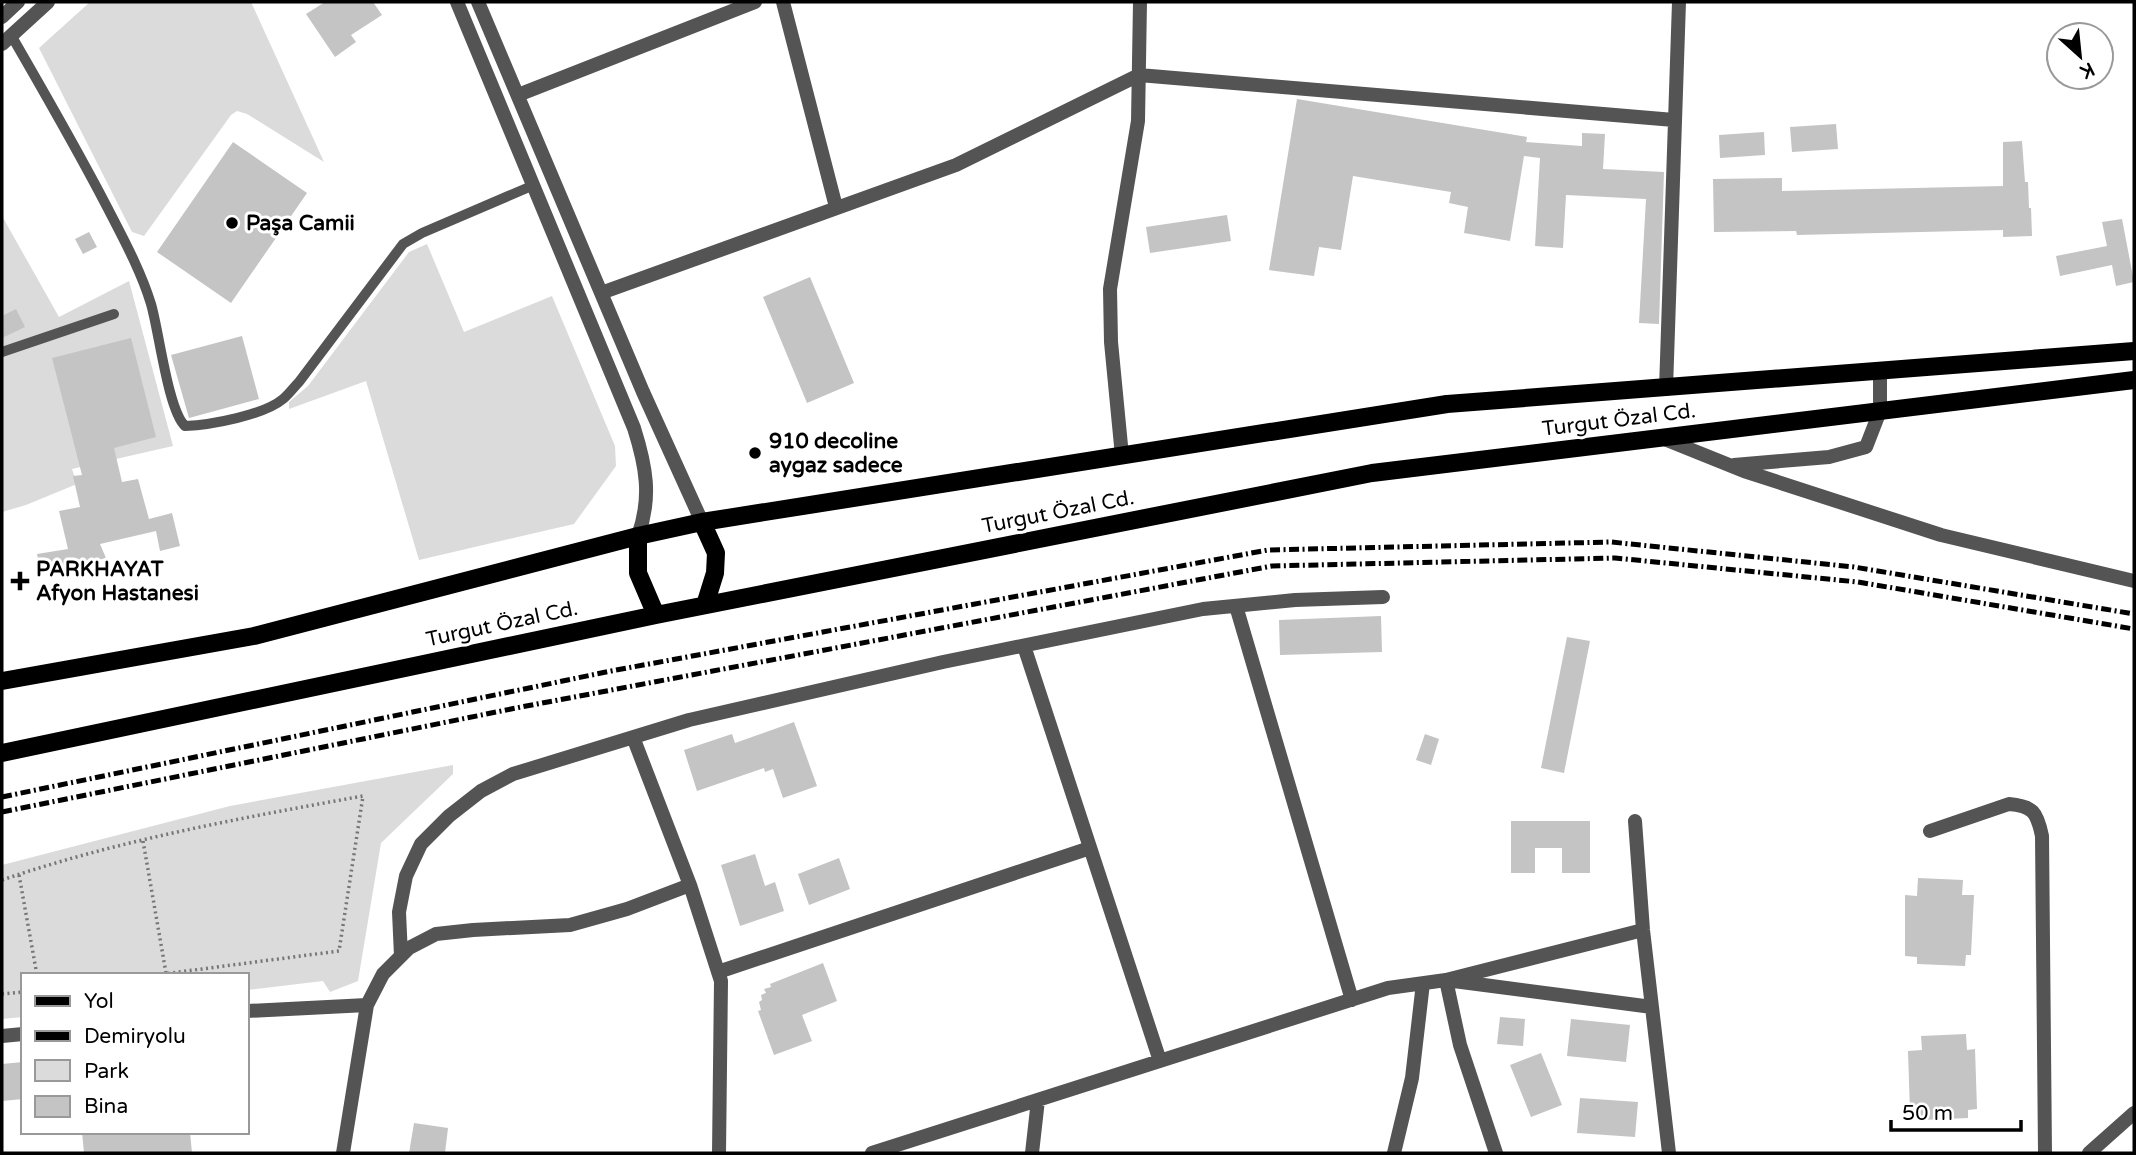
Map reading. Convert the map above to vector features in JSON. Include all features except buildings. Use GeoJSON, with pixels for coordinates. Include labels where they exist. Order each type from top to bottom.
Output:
{"type":"FeatureCollection","features":[{"type":"Feature","properties":{"kind":"main road","name":"Turgut Özal Cd."},"geometry":{"type":"LineString","coordinates":[[2,681],[254,636],[638,536],[702,522],[1447,404],[2134,351]]}},
{"type":"Feature","properties":{"kind":"main road","name":"Turgut Özal Cd."},"geometry":{"type":"LineString","coordinates":[[2,753],[656,615],[1372,473],[2134,380]]}},
{"type":"Feature","properties":{"kind":"main road"},"geometry":{"type":"LineString","coordinates":[[702,522],[716,553],[715,573],[705,606]]}},
{"type":"Feature","properties":{"kind":"main road"},"geometry":{"type":"LineString","coordinates":[[638,536],[638,573],[656,615]]}},
{"type":"Feature","properties":{"kind":"street"},"geometry":{"type":"LineString","coordinates":[[2,17],[18,2]]}},
{"type":"Feature","properties":{"kind":"street"},"geometry":{"type":"LineString","coordinates":[[6,40],[48,2]]}},
{"type":"Feature","properties":{"kind":"street"},"geometry":{"type":"LineString","coordinates":[[457,2],[640,446],[646,488],[646,513],[638,536]]}},
{"type":"Feature","properties":{"kind":"street"},"geometry":{"type":"LineString","coordinates":[[478,2],[601,293],[702,522]]}},
{"type":"Feature","properties":{"kind":"street"},"geometry":{"type":"LineString","coordinates":[[518,95],[755,2]]}},
{"type":"Feature","properties":{"kind":"street"},"geometry":{"type":"LineString","coordinates":[[783,2],[836,207]]}},
{"type":"Feature","properties":{"kind":"street"},"geometry":{"type":"LineString","coordinates":[[1122,456],[1111,342],[1110,289],[1138,121],[1140,2]]}},
{"type":"Feature","properties":{"kind":"street"},"geometry":{"type":"LineString","coordinates":[[1666,389],[1679,2]]}},
{"type":"Feature","properties":{"kind":"street"},"geometry":{"type":"LineString","coordinates":[[601,293],[956,165],[1139,75],[1674,120]]}},
{"type":"Feature","properties":{"kind":"street"},"geometry":{"type":"LineString","coordinates":[[1729,465],[1829,457],[1866,447],[1880,411],[1880,372]]}},
{"type":"Feature","properties":{"kind":"street"},"geometry":{"type":"LineString","coordinates":[[1662,438],[1729,465],[1941,536],[2134,581]]}},
{"type":"Feature","properties":{"kind":"street"},"geometry":{"type":"LineString","coordinates":[[401,956],[399,912],[406,876],[421,844],[449,816],[481,791],[513,774],[702,717],[1203,609],[1295,600],[1383,597]]}},
{"type":"Feature","properties":{"kind":"street"},"geometry":{"type":"LineString","coordinates":[[1236,606],[1352,1000]]}},
{"type":"Feature","properties":{"kind":"street"},"geometry":{"type":"LineString","coordinates":[[1024,646],[1160,1061]]}},
{"type":"Feature","properties":{"kind":"street"},"geometry":{"type":"LineString","coordinates":[[633,737],[690,885],[721,981],[719,1153]]}},
{"type":"Feature","properties":{"kind":"street"},"geometry":{"type":"LineString","coordinates":[[1930,831],[2009,804],[2023,805],[2033,811],[2039,821],[2042,836],[2045,1153]]}},
{"type":"Feature","properties":{"kind":"street"},"geometry":{"type":"LineString","coordinates":[[1635,821],[1643,929],[1669,1153]]}},
{"type":"Feature","properties":{"kind":"street"},"geometry":{"type":"LineString","coordinates":[[718,972],[1090,848]]}},
{"type":"Feature","properties":{"kind":"street"},"geometry":{"type":"LineString","coordinates":[[343,1153],[366,1005],[383,975],[409,948],[436,934],[570,925],[627,909],[690,885]]}},
{"type":"Feature","properties":{"kind":"street"},"geometry":{"type":"LineString","coordinates":[[872,1153],[1388,988],[1446,980],[1643,929]]}},
{"type":"Feature","properties":{"kind":"street"},"geometry":{"type":"LineString","coordinates":[[1446,980],[1652,1007]]}},
{"type":"Feature","properties":{"kind":"street"},"geometry":{"type":"LineString","coordinates":[[1446,980],[1460,1045],[1496,1153]]}},
{"type":"Feature","properties":{"kind":"street"},"geometry":{"type":"LineString","coordinates":[[1394,1153],[1412,1078],[1423,983]]}},
{"type":"Feature","properties":{"kind":"street"},"geometry":{"type":"LineString","coordinates":[[248,1011],[366,1005]]}},
{"type":"Feature","properties":{"kind":"street"},"geometry":{"type":"LineString","coordinates":[[2,1036],[21,1034]]}},
{"type":"Feature","properties":{"kind":"street"},"geometry":{"type":"LineString","coordinates":[[1032,1153],[1038,1100]]}},
{"type":"Feature","properties":{"kind":"street"},"geometry":{"type":"LineString","coordinates":[[2088,1153],[2134,1113]]}},
{"type":"Feature","properties":{"kind":"lane"},"geometry":{"type":"LineString","coordinates":[[6,40],[76,146],[129,250],[151,303],[173,401],[180,421],[185,426],[265,410],[283,400],[403,244],[422,233],[534,185]]}},
{"type":"Feature","properties":{"kind":"lane"},"geometry":{"type":"LineString","coordinates":[[2,352],[114,314]]}},
{"type":"Feature","properties":{"kind":"path"},"geometry":{"type":"LineString","coordinates":[[2,880],[57,862],[241,818],[363,796],[339,951],[174,973]]}},
{"type":"Feature","properties":{"kind":"path"},"geometry":{"type":"LineString","coordinates":[[143,841],[166,973]]}},
{"type":"Feature","properties":{"kind":"path"},"geometry":{"type":"LineString","coordinates":[[19,875],[37,973]]}},
{"type":"Feature","properties":{"kind":"path"},"geometry":{"type":"LineString","coordinates":[[2,994],[21,992]]}},
{"type":"Feature","properties":{"kind":"green space"},"geometry":{"type":"Polygon","coordinates":[[[90,2],[251,2],[324,162],[247,114],[237,111],[231,115],[144,236],[132,232],[39,48],[90,2]]]}},
{"type":"Feature","properties":{"kind":"green space"},"geometry":{"type":"Polygon","coordinates":[[[2,216],[59,317],[129,281],[173,446],[72,469],[77,484],[2,512],[2,216]]]}},
{"type":"Feature","properties":{"kind":"green space"},"geometry":{"type":"Polygon","coordinates":[[[427,244],[464,332],[552,296],[615,446],[616,466],[574,524],[419,560],[366,381],[289,409],[289,402],[308,386],[409,252],[427,244]]]}},
{"type":"Feature","properties":{"kind":"green space"},"geometry":{"type":"Polygon","coordinates":[[[453,765],[453,774],[381,843],[358,981],[330,992],[323,981],[248,990],[248,973],[21,973],[21,1017],[2,1019],[2,865],[230,806],[453,765]]]}},
{"type":"Feature","properties":{"kind":"railway"},"geometry":{"type":"LineString","coordinates":[[2,797],[611,671],[1268,550],[1611,542],[1854,567],[2134,614]]}},
{"type":"Feature","properties":{"kind":"railway"},"geometry":{"type":"LineString","coordinates":[[2,812],[521,707],[1272,566],[1615,558],[1858,582],[2134,629]]}},
{"type":"Feature","properties":{"kind":"place","name":"Paşa Camii"},"geometry":{"type":"Point","coordinates":[232,223]}},
{"type":"Feature","properties":{"kind":"place","name":"910 decoline aygaz sadece"},"geometry":{"type":"Point","coordinates":[755,453]}},
{"type":"Feature","properties":{"kind":"place","name":"PARKHAYAT Afyon Hastanesi"},"geometry":{"type":"Point","coordinates":[20,581]}}]}
